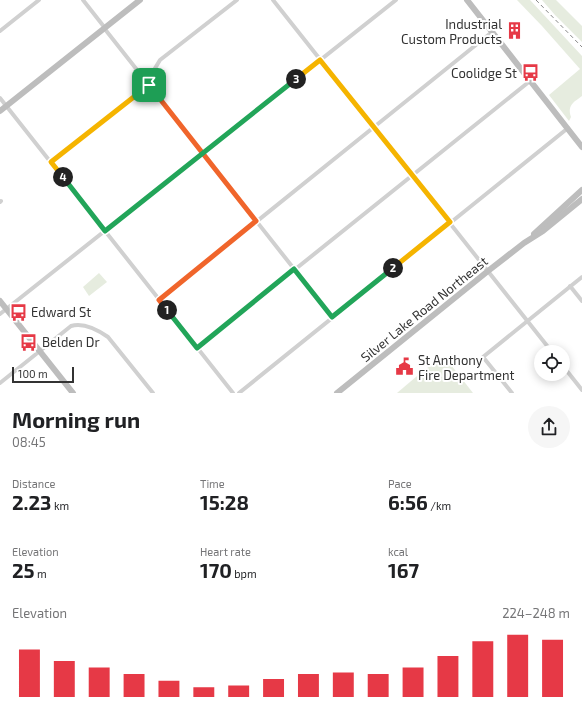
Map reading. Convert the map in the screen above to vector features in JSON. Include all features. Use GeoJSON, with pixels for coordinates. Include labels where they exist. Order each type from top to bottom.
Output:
{"type":"FeatureCollection","features":[{"type":"Feature","properties":{"kind":"street"},"geometry":{"type":"LineString","coordinates":[[0,31],[39,0]]}},
{"type":"Feature","properties":{"kind":"street"},"geometry":{"type":"LineString","coordinates":[[83,0],[332,317]]}},
{"type":"Feature","properties":{"kind":"street"},"geometry":{"type":"LineString","coordinates":[[0,110],[140,0]]}},
{"type":"Feature","properties":{"kind":"street"},"geometry":{"type":"LineString","coordinates":[[51,162],[153,82],[154,70],[160,60],[237,0]]}},
{"type":"Feature","properties":{"kind":"street"},"geometry":{"type":"LineString","coordinates":[[273,0],[546,345]]}},
{"type":"Feature","properties":{"kind":"street"},"geometry":{"type":"LineString","coordinates":[[0,314],[396,0]]}},
{"type":"Feature","properties":{"kind":"street"},"geometry":{"type":"LineString","coordinates":[[467,0],[582,147]]}},
{"type":"Feature","properties":{"kind":"street"},"geometry":{"type":"LineString","coordinates":[[159,300],[492,32]]}},
{"type":"Feature","properties":{"kind":"street"},"geometry":{"type":"LineString","coordinates":[[197,348],[530,81]]}},
{"type":"Feature","properties":{"kind":"street"},"geometry":{"type":"LineString","coordinates":[[0,98],[233,393]]}},
{"type":"Feature","properties":{"kind":"street"},"geometry":{"type":"LineString","coordinates":[[239,393],[568,128]]}},
{"type":"Feature","properties":{"kind":"street","name":"Silver Lake Road Northeast"},"geometry":{"type":"LineString","coordinates":[[524,243],[582,190]]}},
{"type":"Feature","properties":{"kind":"street","name":"Silver Lake Road Northeast"},"geometry":{"type":"LineString","coordinates":[[337,393],[488,271],[582,199]]}},
{"type":"Feature","properties":{"kind":"street"},"geometry":{"type":"LineString","coordinates":[[512,393],[483,356],[582,277]]}},
{"type":"Feature","properties":{"kind":"street"},"geometry":{"type":"LineString","coordinates":[[570,286],[582,301]]}},
{"type":"Feature","properties":{"kind":"street"},"geometry":{"type":"LineString","coordinates":[[0,301],[73,393]]}},
{"type":"Feature","properties":{"kind":"street"},"geometry":{"type":"LineString","coordinates":[[0,383],[71,326],[76,324],[88,326],[108,337],[153,393]]}},
{"type":"Feature","properties":{"kind":"street"},"geometry":{"type":"LineString","coordinates":[[570,375],[582,390]]}},
{"type":"Feature","properties":{"kind":"shaded area"},"geometry":{"type":"Polygon","coordinates":[[[517,0],[530,0],[582,56],[582,96],[572,104],[570,110],[571,117],[569,121],[549,95],[580,69],[517,0]]]}},
{"type":"Feature","properties":{"kind":"shaded area"},"geometry":{"type":"Polygon","coordinates":[[[542,0],[556,0],[582,26],[582,42],[555,15],[542,0]]]}},
{"type":"Feature","properties":{"kind":"shaded area"},"geometry":{"type":"Polygon","coordinates":[[[99,273],[107,282],[89,296],[83,287],[99,273]]]}},
{"type":"Feature","properties":{"kind":"shaded area"},"geometry":{"type":"Polygon","coordinates":[[[444,356],[473,393],[397,393],[423,371],[444,356]]]}},
{"type":"Feature","properties":{"kind":"railway"},"geometry":{"type":"LineString","coordinates":[[536,0],[582,47]]}},
{"type":"Feature","properties":{"kind":"place","name":"Industrial Custom Products"},"geometry":{"type":"Point","coordinates":[515,31]}},
{"type":"Feature","properties":{"kind":"place","name":"Coolidge St"},"geometry":{"type":"Point","coordinates":[530,73]}},
{"type":"Feature","properties":{"kind":"place","name":"Edward St"},"geometry":{"type":"Point","coordinates":[18,312]}},
{"type":"Feature","properties":{"kind":"place","name":"Belden Dr"},"geometry":{"type":"Point","coordinates":[29,342]}},
{"type":"Feature","properties":{"kind":"place","name":"St Anthony Fire Department"},"geometry":{"type":"Point","coordinates":[405,367]}},
{"type":"Feature","properties":{"kind":"route"},"geometry":{"type":"LineString","coordinates":[[149,85],[51,162],[105,231],[202,153],[320,60],[450,222],[332,317],[294,269],[197,348],[159,300],[256,221],[202,153],[149,85]]}}]}
